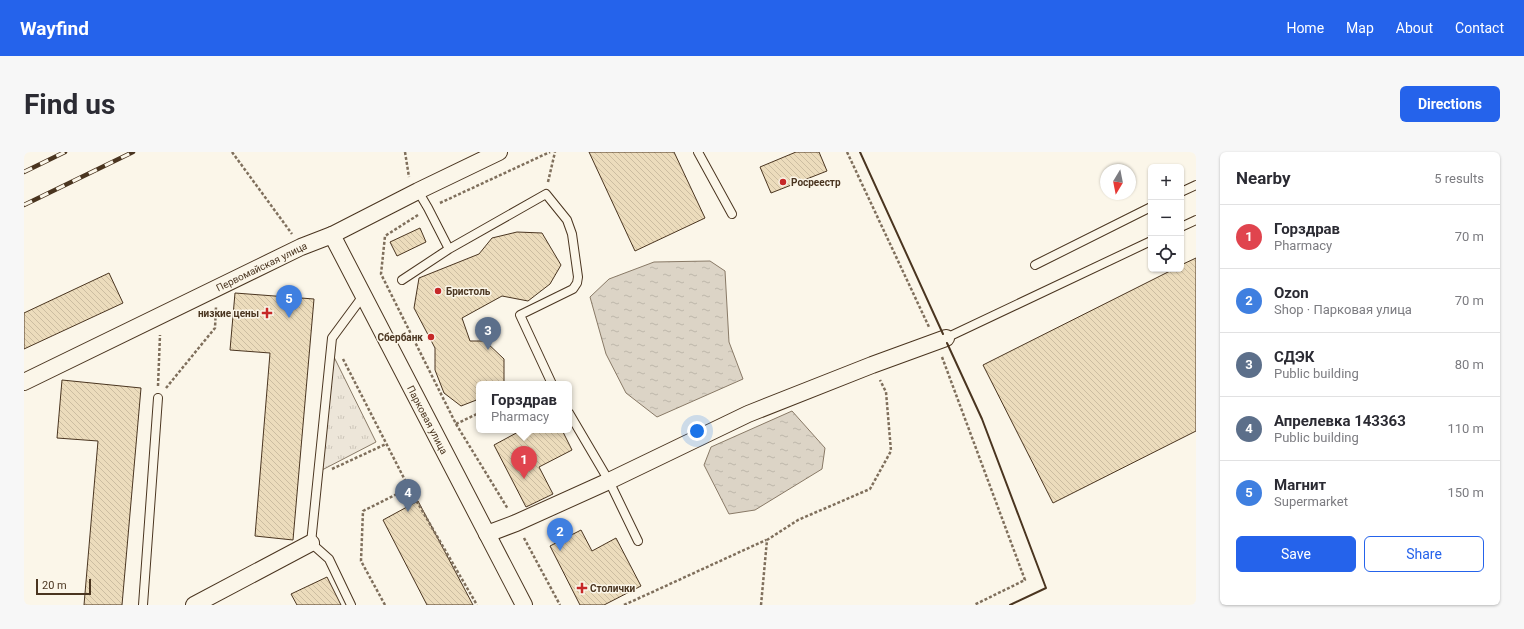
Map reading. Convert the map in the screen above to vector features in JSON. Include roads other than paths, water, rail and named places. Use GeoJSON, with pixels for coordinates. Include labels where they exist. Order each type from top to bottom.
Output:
{"type":"FeatureCollection","features":[{"type":"Feature","properties":{"kind":"street","name":"Первомайская улица"},"geometry":{"type":"LineString","coordinates":[[24,382],[301,247],[332,235],[499,152]]}},
{"type":"Feature","properties":{"kind":"street","name":"Парковая улица"},"geometry":{"type":"LineString","coordinates":[[332,235],[524,605]]}},
{"type":"Feature","properties":{"kind":"street"},"geometry":{"type":"LineString","coordinates":[[487,534],[516,523],[609,481],[748,414],[941,341]]}},
{"type":"Feature","properties":{"kind":"street"},"geometry":{"type":"LineString","coordinates":[[194,605],[311,543]]}},
{"type":"Feature","properties":{"kind":"lane"},"geometry":{"type":"LineString","coordinates":[[698,152],[732,214]]}},
{"type":"Feature","properties":{"kind":"lane"},"geometry":{"type":"LineString","coordinates":[[1184,191],[1196,185]]}},
{"type":"Feature","properties":{"kind":"lane"},"geometry":{"type":"LineString","coordinates":[[418,191],[449,249]]}},
{"type":"Feature","properties":{"kind":"lane"},"geometry":{"type":"LineString","coordinates":[[402,280],[449,249],[546,194],[567,220],[572,234],[578,277],[577,283],[573,289],[520,315],[551,381]]}},
{"type":"Feature","properties":{"kind":"lane"},"geometry":{"type":"LineString","coordinates":[[1035,265],[1148,208]]}},
{"type":"Feature","properties":{"kind":"lane"},"geometry":{"type":"LineString","coordinates":[[1184,226],[1196,220]]}},
{"type":"Feature","properties":{"kind":"lane"},"geometry":{"type":"LineString","coordinates":[[941,341],[1148,242]]}},
{"type":"Feature","properties":{"kind":"lane"},"geometry":{"type":"LineString","coordinates":[[351,605],[329,559],[311,543],[332,338],[363,296]]}},
{"type":"Feature","properties":{"kind":"lane"},"geometry":{"type":"LineString","coordinates":[[143,605],[158,398]]}},
{"type":"Feature","properties":{"kind":"lane"},"geometry":{"type":"LineString","coordinates":[[572,418],[609,481],[638,541]]}},
{"type":"Feature","properties":{"kind":"water"},"geometry":{"type":"Polygon","coordinates":[[[710,261],[725,271],[729,342],[743,379],[657,417],[626,393],[606,354],[590,297],[609,279],[654,262],[710,261]]]}},
{"type":"Feature","properties":{"kind":"water"},"geometry":{"type":"Polygon","coordinates":[[[792,411],[825,448],[822,469],[755,510],[729,514],[704,465],[711,447],[792,411]]]}},
{"type":"Feature","properties":{"kind":"railway"},"geometry":{"type":"LineString","coordinates":[[24,172],[65,152]]}},
{"type":"Feature","properties":{"kind":"railway"},"geometry":{"type":"LineString","coordinates":[[24,205],[133,152]]}},
{"type":"Feature","properties":{"kind":"place","name":"Росреестр"},"geometry":{"type":"Point","coordinates":[783,182]}},
{"type":"Feature","properties":{"kind":"place","name":"Бристоль"},"geometry":{"type":"Point","coordinates":[438,291]}},
{"type":"Feature","properties":{"kind":"place","name":"низкие цены"},"geometry":{"type":"Point","coordinates":[267,313]}},
{"type":"Feature","properties":{"kind":"place","name":"Магнит"},"geometry":{"type":"Point","coordinates":[289,318]}},
{"type":"Feature","properties":{"kind":"place","name":"Сбербанк"},"geometry":{"type":"Point","coordinates":[431,337]}},
{"type":"Feature","properties":{"kind":"place","name":"СДЭК"},"geometry":{"type":"Point","coordinates":[488,350]}},
{"type":"Feature","properties":{"kind":"place","name":"Горздрав"},"geometry":{"type":"Point","coordinates":[524,479]}},
{"type":"Feature","properties":{"kind":"place","name":"Апрелевка 143363"},"geometry":{"type":"Point","coordinates":[408,512]}},
{"type":"Feature","properties":{"kind":"place","name":"Ozon"},"geometry":{"type":"Point","coordinates":[560,551]}},
{"type":"Feature","properties":{"kind":"place","name":"Столички"},"geometry":{"type":"Point","coordinates":[582,588]}}]}
